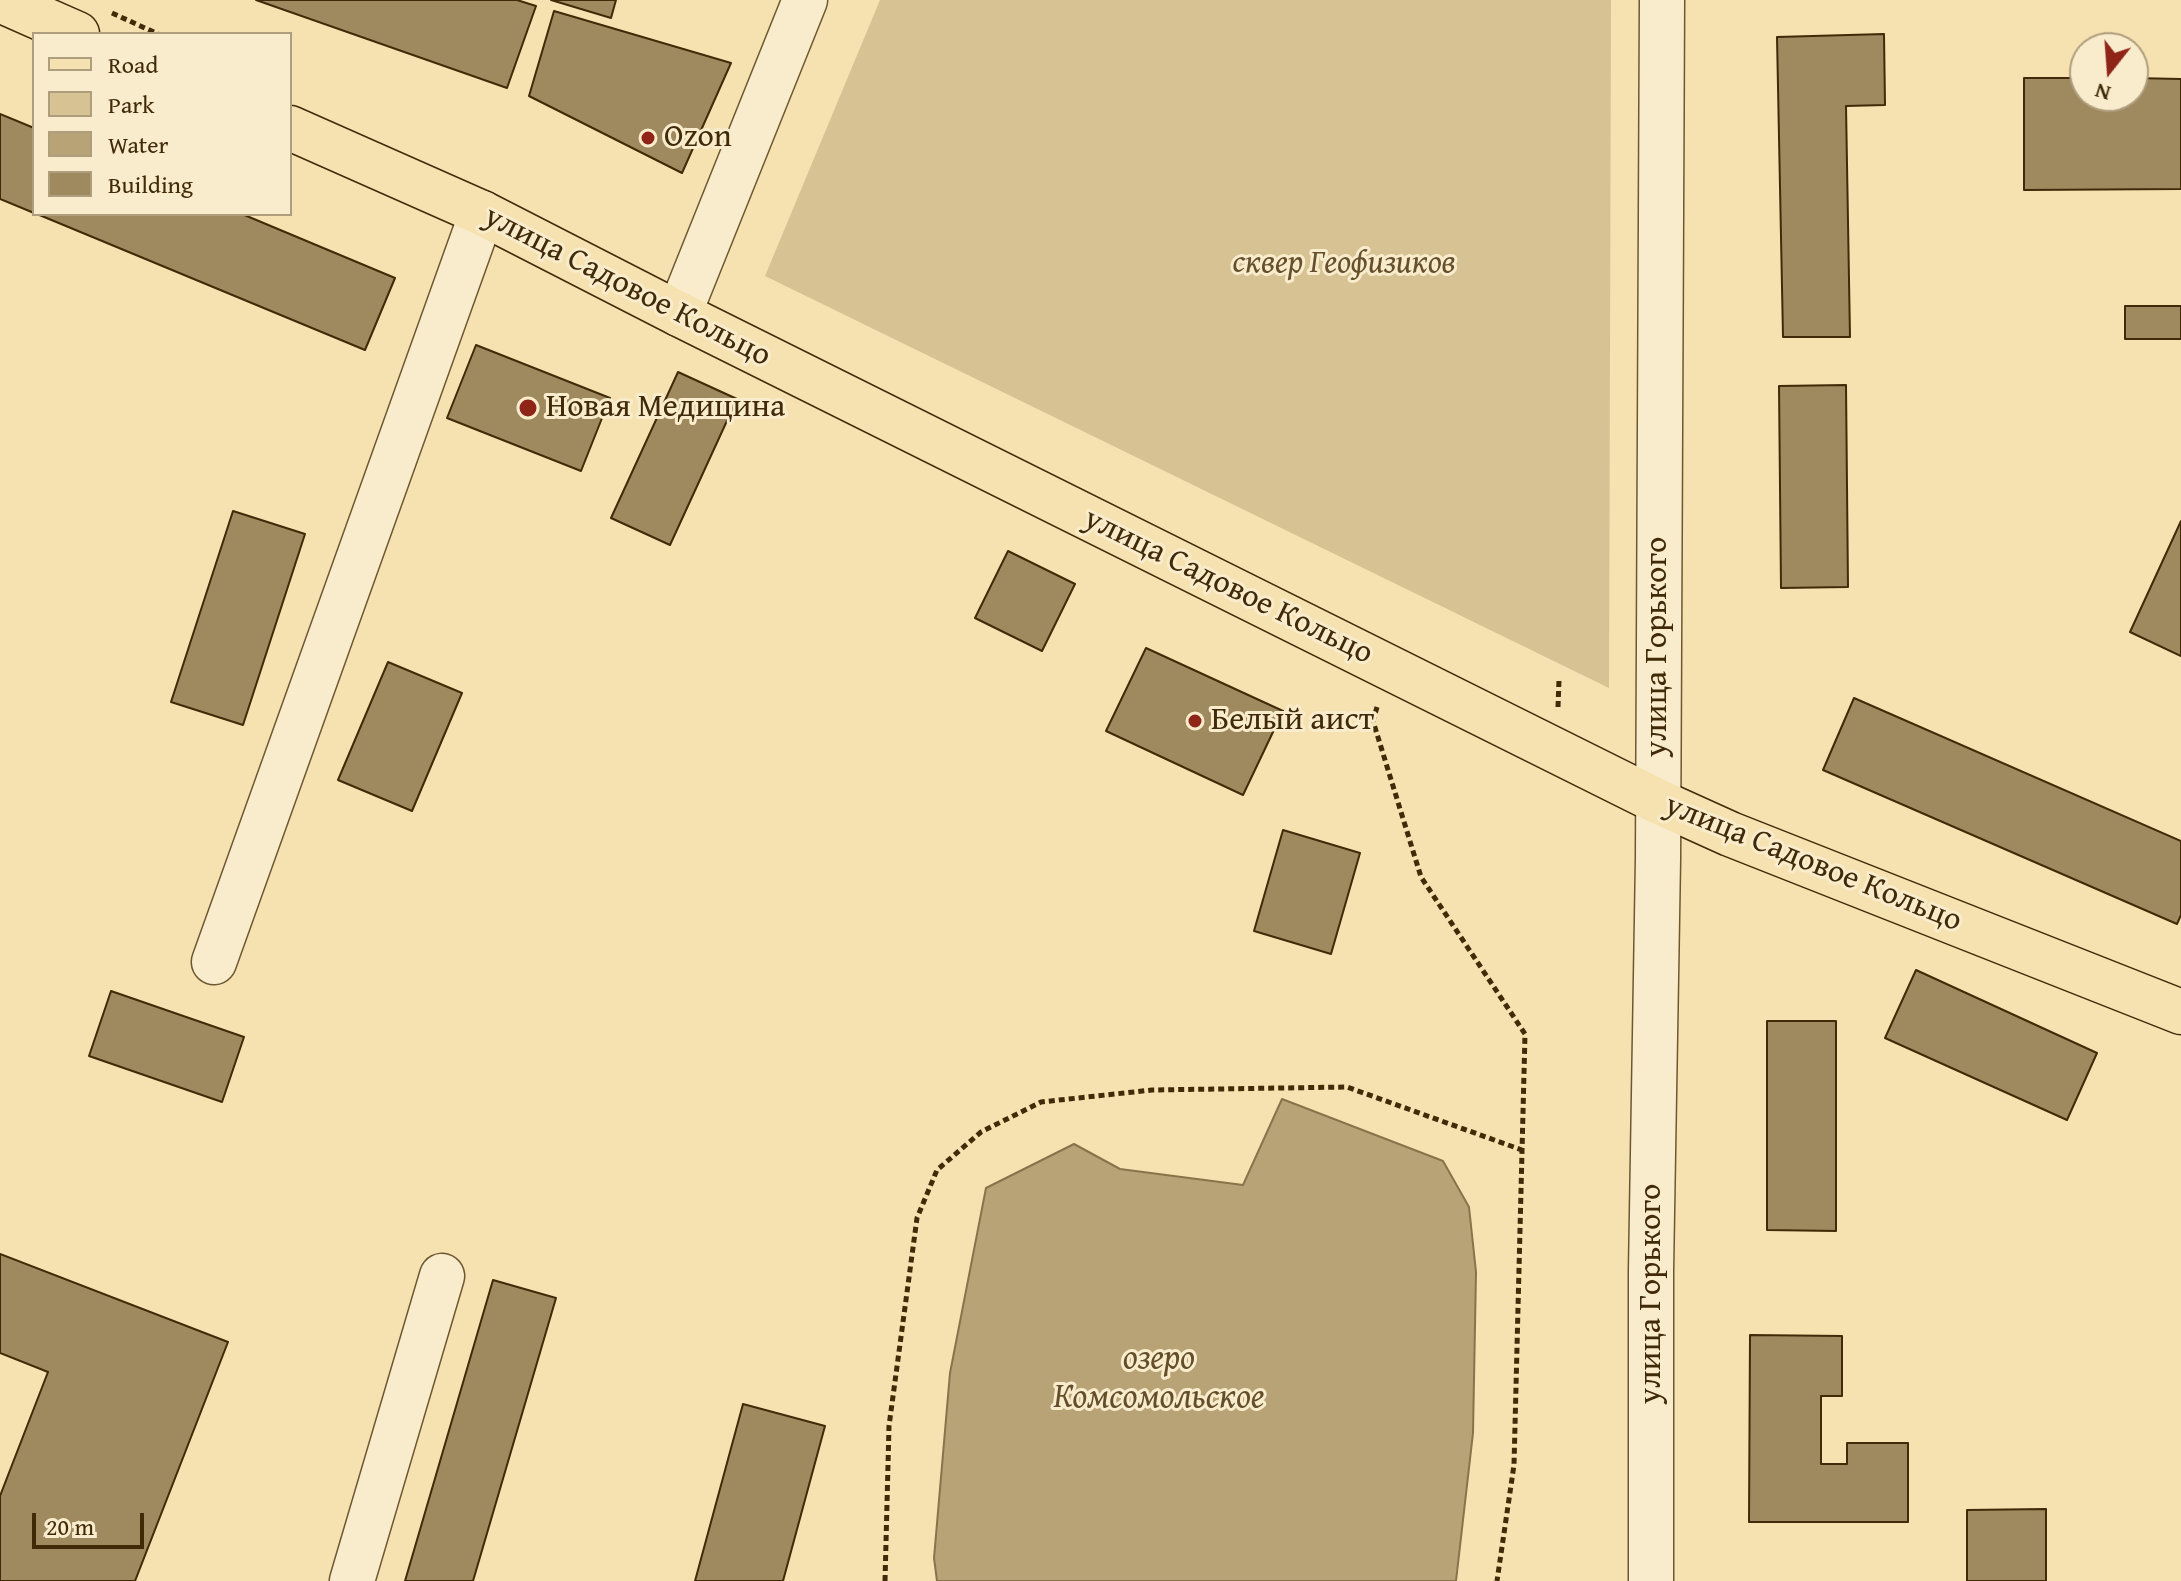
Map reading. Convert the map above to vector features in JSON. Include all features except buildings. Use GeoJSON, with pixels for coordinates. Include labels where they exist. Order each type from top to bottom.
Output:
{"type":"FeatureCollection","features":[{"type":"Feature","properties":{"kind":"main road"},"geometry":{"type":"LineString","coordinates":[[0,0],[92,23]]}},
{"type":"Feature","properties":{"kind":"main road","name":"улица Садовое Кольцо"},"geometry":{"type":"LineString","coordinates":[[292,129],[482,213],[1657,801],[1730,834],[2181,1012]]}},
{"type":"Feature","properties":{"kind":"street"},"geometry":{"type":"LineString","coordinates":[[679,314],[805,0]]}},
{"type":"Feature","properties":{"kind":"street","name":"улица Горького"},"geometry":{"type":"LineString","coordinates":[[1651,1581],[1662,0]]}},
{"type":"Feature","properties":{"kind":"street"},"geometry":{"type":"LineString","coordinates":[[214,962],[482,213]]}},
{"type":"Feature","properties":{"kind":"street"},"geometry":{"type":"LineString","coordinates":[[352,1581],[442,1276]]}},
{"type":"Feature","properties":{"kind":"path"},"geometry":{"type":"LineString","coordinates":[[92,23],[146,32]]}},
{"type":"Feature","properties":{"kind":"path"},"geometry":{"type":"LineString","coordinates":[[1389,667],[1373,721],[1421,877],[1525,1034],[1514,1465],[1497,1581]]}},
{"type":"Feature","properties":{"kind":"path"},"geometry":{"type":"LineString","coordinates":[[885,1581],[889,1426],[917,1218],[937,1170],[981,1132],[1041,1102],[1152,1090],[1347,1087],[1522,1150]]}},
{"type":"Feature","properties":{"kind":"green space","name":"cквер Геофизиков"},"geometry":{"type":"Polygon","coordinates":[[[880,0],[1611,0],[1609,688],[765,276],[880,0]]]}},
{"type":"Feature","properties":{"kind":"water","name":"озеро Комсомольское"},"geometry":{"type":"Polygon","coordinates":[[[1282,1099],[1443,1161],[1469,1207],[1476,1272],[1473,1433],[1456,1581],[937,1581],[934,1558],[950,1373],[986,1188],[1074,1144],[1120,1169],[1243,1185],[1282,1099]]]}},
{"type":"Feature","properties":{"kind":"place","name":"Ozon"},"geometry":{"type":"Point","coordinates":[648,138]}},
{"type":"Feature","properties":{"kind":"place","name":"Новая Медицина"},"geometry":{"type":"Point","coordinates":[528,408]}},
{"type":"Feature","properties":{"kind":"place","name":"Белый аист"},"geometry":{"type":"Point","coordinates":[1195,721]}}]}
